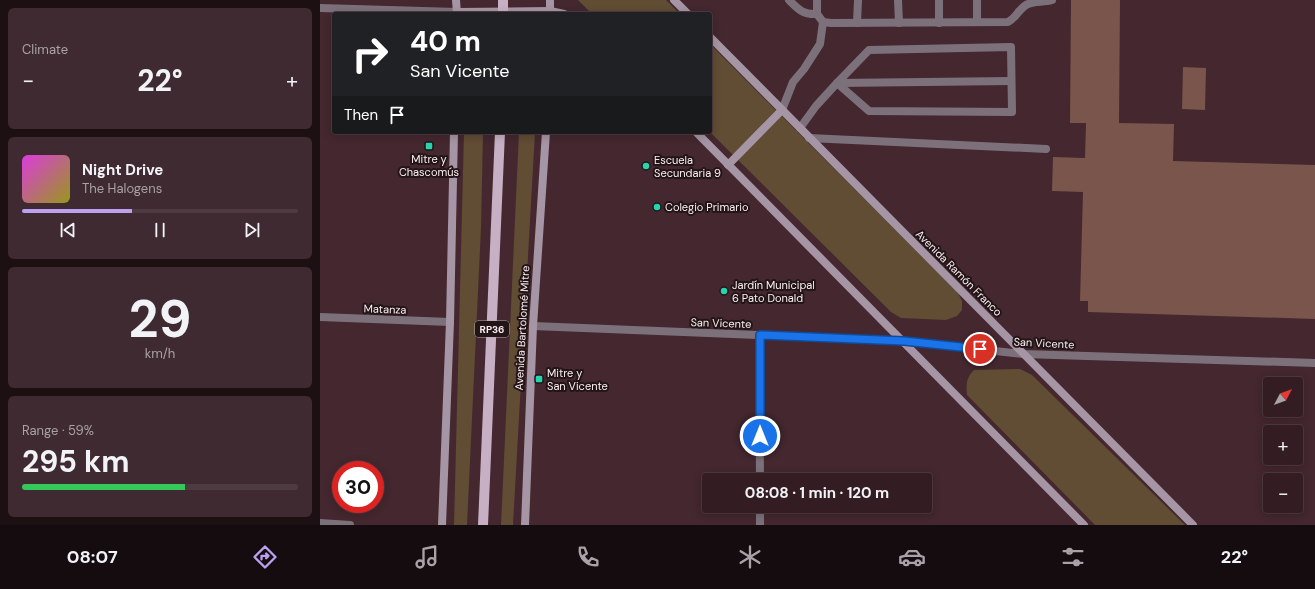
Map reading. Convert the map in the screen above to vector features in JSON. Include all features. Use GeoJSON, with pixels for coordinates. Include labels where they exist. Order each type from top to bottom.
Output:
{"type":"FeatureCollection","features":[{"type":"Feature","properties":{"kind":"main road"},"geometry":{"type":"LineString","coordinates":[[456,0],[457,12]]}},
{"type":"Feature","properties":{"kind":"main road"},"geometry":{"type":"LineString","coordinates":[[503,0],[503,12]]}},
{"type":"Feature","properties":{"kind":"main road"},"geometry":{"type":"LineString","coordinates":[[550,0],[550,12]]}},
{"type":"Feature","properties":{"kind":"main road"},"geometry":{"type":"LineString","coordinates":[[674,0],[686,12]]}},
{"type":"Feature","properties":{"kind":"main road","name":"Avenida Ramón Franco"},"geometry":{"type":"LineString","coordinates":[[712,39],[1193,525]]}},
{"type":"Feature","properties":{"kind":"main road"},"geometry":{"type":"LineString","coordinates":[[728,165],[782,110]]}},
{"type":"Feature","properties":{"kind":"main road"},"geometry":{"type":"LineString","coordinates":[[442,525],[450,322],[454,134]]}},
{"type":"Feature","properties":{"kind":"main road","name":"RP36"},"geometry":{"type":"LineString","coordinates":[[484,525],[500,134]]}},
{"type":"Feature","properties":{"kind":"main road","name":"Avenida Bartolomé Mitre"},"geometry":{"type":"LineString","coordinates":[[525,525],[533,326],[546,134]]}},
{"type":"Feature","properties":{"kind":"main road"},"geometry":{"type":"LineString","coordinates":[[698,134],[1084,525]]}},
{"type":"Feature","properties":{"kind":"street"},"geometry":{"type":"LineString","coordinates":[[789,0],[801,12],[809,15],[817,14]]}},
{"type":"Feature","properties":{"kind":"street"},"geometry":{"type":"LineString","coordinates":[[782,110],[793,82],[804,69],[820,44],[823,22],[817,14],[817,0]]}},
{"type":"Feature","properties":{"kind":"street"},"geometry":{"type":"LineString","coordinates":[[857,23],[858,0]]}},
{"type":"Feature","properties":{"kind":"street"},"geometry":{"type":"LineString","coordinates":[[898,0],[899,23]]}},
{"type":"Feature","properties":{"kind":"street"},"geometry":{"type":"LineString","coordinates":[[939,0],[939,23]]}},
{"type":"Feature","properties":{"kind":"street"},"geometry":{"type":"LineString","coordinates":[[977,0],[977,22]]}},
{"type":"Feature","properties":{"kind":"street"},"geometry":{"type":"LineString","coordinates":[[1018,12],[1019,0]]}},
{"type":"Feature","properties":{"kind":"street"},"geometry":{"type":"LineString","coordinates":[[823,22],[1008,22],[1014,19],[1024,6],[1033,2],[1052,0]]}},
{"type":"Feature","properties":{"kind":"street"},"geometry":{"type":"LineString","coordinates":[[320,8],[430,12]]}},
{"type":"Feature","properties":{"kind":"street"},"geometry":{"type":"LineString","coordinates":[[800,128],[816,106],[837,82],[869,50],[1011,47],[1012,112],[868,111],[837,82]]}},
{"type":"Feature","properties":{"kind":"street"},"geometry":{"type":"LineString","coordinates":[[837,82],[1011,81]]}},
{"type":"Feature","properties":{"kind":"street"},"geometry":{"type":"LineString","coordinates":[[809,138],[1046,150]]}},
{"type":"Feature","properties":{"kind":"street","name":"Matanza"},"geometry":{"type":"LineString","coordinates":[[320,317],[450,322]]}},
{"type":"Feature","properties":{"kind":"street","name":"San Vicente"},"geometry":{"type":"LineString","coordinates":[[533,326],[904,341],[1023,354],[1315,363]]}},
{"type":"Feature","properties":{"kind":"street"},"geometry":{"type":"LineString","coordinates":[[760,335],[760,473]]}},
{"type":"Feature","properties":{"kind":"street"},"geometry":{"type":"LineString","coordinates":[[760,513],[760,525]]}},
{"type":"Feature","properties":{"kind":"street"},"geometry":{"type":"LineString","coordinates":[[320,523],[350,525]]}},
{"type":"Feature","properties":{"kind":"shaded area"},"geometry":{"type":"Polygon","coordinates":[[[578,0],[666,0],[678,12],[590,12],[578,0]]]}},
{"type":"Feature","properties":{"kind":"shaded area"},"geometry":{"type":"Polygon","coordinates":[[[712,46],[958,293],[962,301],[962,310],[957,316],[946,320],[901,318],[891,312],[712,134],[712,46]]]}},
{"type":"Feature","properties":{"kind":"shaded area"},"geometry":{"type":"Polygon","coordinates":[[[464,134],[483,134],[481,228],[467,525],[454,525],[464,134]]]}},
{"type":"Feature","properties":{"kind":"shaded area"},"geometry":{"type":"Polygon","coordinates":[[[519,134],[535,134],[513,525],[501,525],[519,134]]]}},
{"type":"Feature","properties":{"kind":"shaded area"},"geometry":{"type":"Polygon","coordinates":[[[1020,369],[1032,375],[1185,525],[1095,525],[967,395],[967,381],[974,370],[1020,369]]]}},
{"type":"Feature","properties":{"kind":"building"},"geometry":{"type":"Polygon","coordinates":[[[1071,0],[1120,0],[1119,123],[1174,124],[1173,161],[1315,165],[1315,319],[1088,312],[1088,301],[1080,301],[1083,192],[1052,191],[1053,157],[1085,158],[1086,123],[1070,123],[1071,0]]]}},
{"type":"Feature","properties":{"kind":"building"},"geometry":{"type":"Polygon","coordinates":[[[1183,67],[1206,68],[1205,110],[1182,109],[1183,67]]]}},
{"type":"Feature","properties":{"kind":"place","name":"Mitre y Chascomús"},"geometry":{"type":"Point","coordinates":[429,146]}},
{"type":"Feature","properties":{"kind":"place","name":"Escuela Secundaria 9"},"geometry":{"type":"Point","coordinates":[646,166]}},
{"type":"Feature","properties":{"kind":"place","name":"Colegio Primario"},"geometry":{"type":"Point","coordinates":[657,207]}},
{"type":"Feature","properties":{"kind":"place","name":"Jardín Municipal 6 Pato Donald"},"geometry":{"type":"Point","coordinates":[724,291]}},
{"type":"Feature","properties":{"kind":"place","name":"Mitre y San Vicente"},"geometry":{"type":"Point","coordinates":[539,379]}},
{"type":"Feature","properties":{"kind":"route"},"geometry":{"type":"LineString","coordinates":[[760,436],[760,335],[904,341],[980,349]]}}]}
